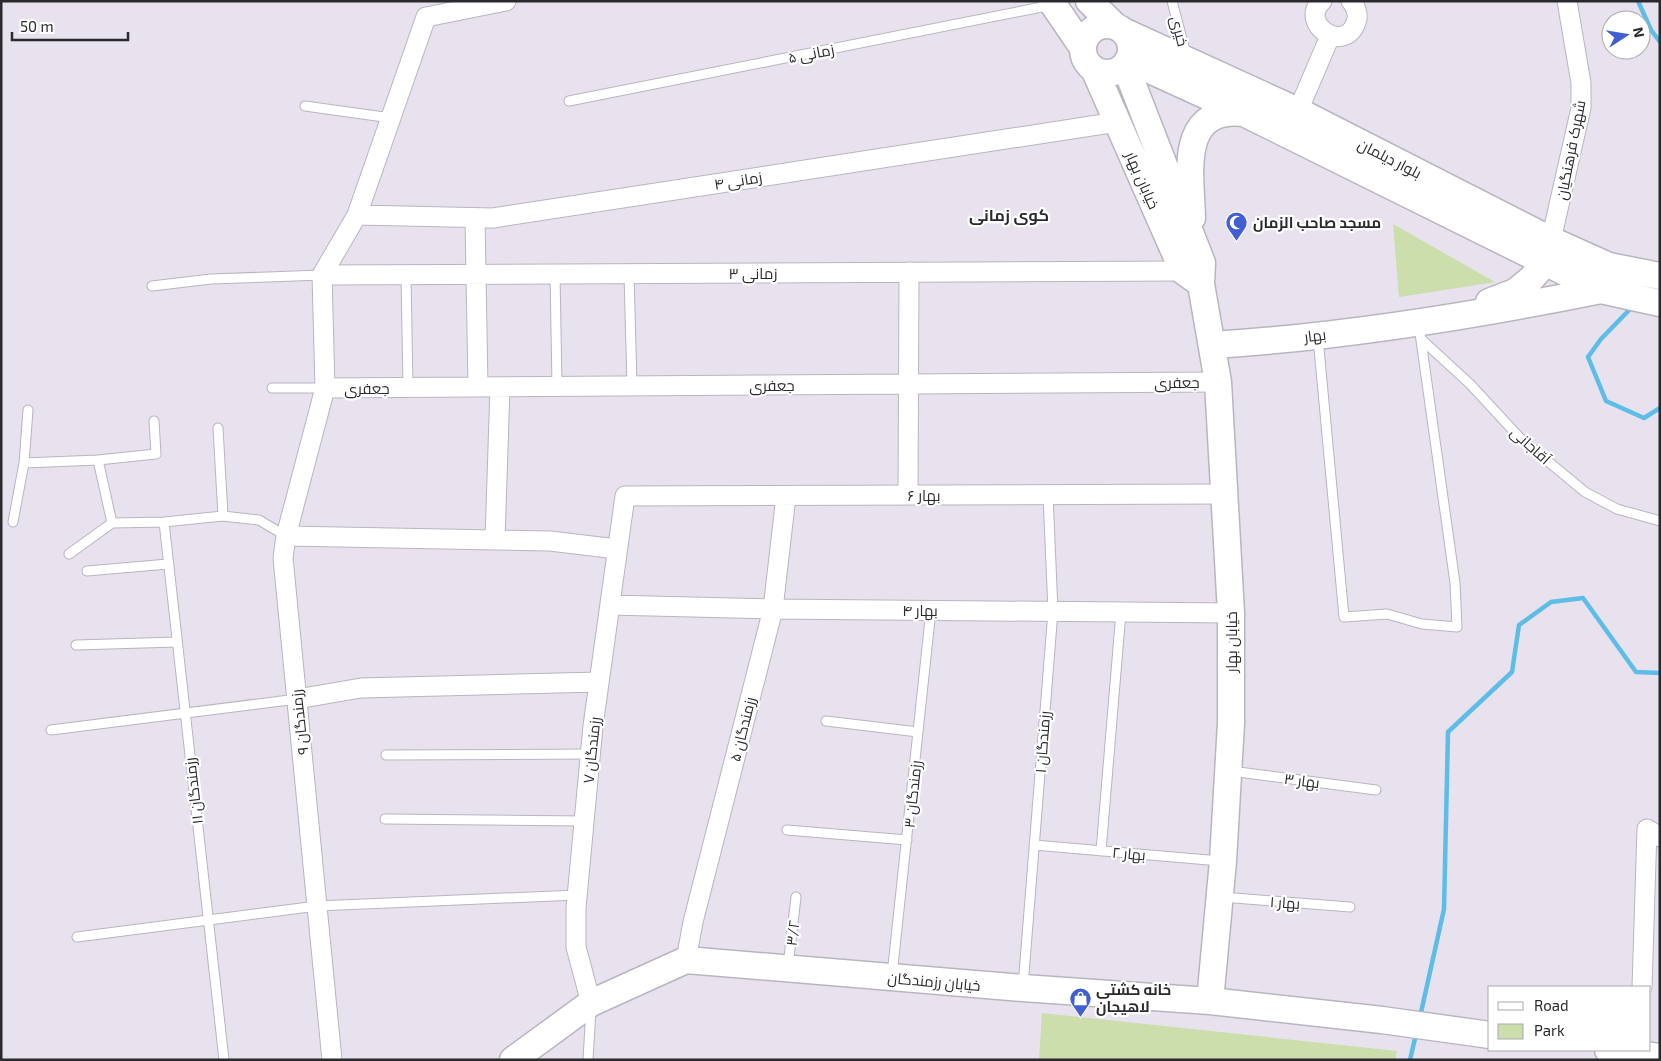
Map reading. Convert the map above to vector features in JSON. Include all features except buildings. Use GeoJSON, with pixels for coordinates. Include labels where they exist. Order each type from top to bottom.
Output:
{"type":"FeatureCollection","features":[{"type":"Feature","properties":{"kind":"street"},"geometry":{"type":"LineString","coordinates":[[322,275],[357,215],[426,17],[506,1]]}},
{"type":"Feature","properties":{"kind":"street","name":"بلوار دیلمان"},"geometry":{"type":"LineString","coordinates":[[1089,1],[1119,29],[1298,111],[1606,283],[1660,303]]}},
{"type":"Feature","properties":{"kind":"street"},"geometry":{"type":"LineString","coordinates":[[1553,1],[1569,5]]}},
{"type":"Feature","properties":{"kind":"street"},"geometry":{"type":"LineString","coordinates":[[1320,2],[1315,16],[1319,28],[1330,36],[1343,36],[1354,28],[1358,16],[1354,2]]}},
{"type":"Feature","properties":{"kind":"street"},"geometry":{"type":"LineString","coordinates":[[1053,3],[1089,59],[1099,72],[1115,72],[1126,63],[1131,53],[1128,37],[1119,29],[1106,25],[1098,27],[1090,32],[1085,40],[1089,59]]}},
{"type":"Feature","properties":{"kind":"street","name":"شهرک فرهنگیان"},"geometry":{"type":"LineString","coordinates":[[1549,251],[1581,108],[1581,83],[1569,5]]}},
{"type":"Feature","properties":{"kind":"street"},"geometry":{"type":"LineString","coordinates":[[1298,111],[1330,36]]}},
{"type":"Feature","properties":{"kind":"street","name":"خیابان بهار"},"geometry":{"type":"LineString","coordinates":[[1089,59],[1192,278],[1212,346],[1218,382],[1231,613],[1231,723],[1223,861],[1210,1001]]}},
{"type":"Feature","properties":{"kind":"street","name":"بلوار دیلمان"},"geometry":{"type":"LineString","coordinates":[[1126,63],[1244,113],[1549,251]]}},
{"type":"Feature","properties":{"kind":"street","name":"خیابان بهار"},"geometry":{"type":"LineString","coordinates":[[1126,63],[1202,263],[1192,278]]}},
{"type":"Feature","properties":{"kind":"street"},"geometry":{"type":"LineString","coordinates":[[1193,239],[1190,161],[1192,143],[1201,128],[1215,116],[1225,113],[1244,113]]}},
{"type":"Feature","properties":{"kind":"street","name":"زمانی ۴"},"geometry":{"type":"LineString","coordinates":[[357,215],[493,218],[1117,122]]}},
{"type":"Feature","properties":{"kind":"street"},"geometry":{"type":"LineString","coordinates":[[475,218],[478,387]]}},
{"type":"Feature","properties":{"kind":"street","name":"بهار"},"geometry":{"type":"LineString","coordinates":[[1420,331],[1515,292],[1531,279],[1549,251]]}},
{"type":"Feature","properties":{"kind":"street"},"geometry":{"type":"LineString","coordinates":[[908,495],[909,272]]}},
{"type":"Feature","properties":{"kind":"street","name":"زمانی ۳"},"geometry":{"type":"LineString","coordinates":[[322,275],[909,272],[1192,278]]}},
{"type":"Feature","properties":{"kind":"street","name":"رزمندگان ۹"},"geometry":{"type":"LineString","coordinates":[[322,275],[325,388],[286,536],[283,558],[332,1060]]}},
{"type":"Feature","properties":{"kind":"street","name":"بلوار دیلمان"},"geometry":{"type":"LineString","coordinates":[[1606,283],[1660,276]]}},
{"type":"Feature","properties":{"kind":"street","name":"بهار"},"geometry":{"type":"LineString","coordinates":[[1212,346],[1318,335],[1420,331],[1606,283]]}},
{"type":"Feature","properties":{"kind":"street","name":"جعفری"},"geometry":{"type":"LineString","coordinates":[[325,388],[1218,382]]}},
{"type":"Feature","properties":{"kind":"street"},"geometry":{"type":"LineString","coordinates":[[495,540],[500,387]]}},
{"type":"Feature","properties":{"kind":"street","name":"بهار ۶"},"geometry":{"type":"LineString","coordinates":[[625,496],[1224,494]]}},
{"type":"Feature","properties":{"kind":"street","name":"رزمندگان ۷"},"geometry":{"type":"LineString","coordinates":[[591,1003],[576,947],[577,895],[590,754],[625,496]]}},
{"type":"Feature","properties":{"kind":"street","name":"رزمندگان ۵"},"geometry":{"type":"LineString","coordinates":[[686,960],[693,922],[773,609],[786,496]]}},
{"type":"Feature","properties":{"kind":"street"},"geometry":{"type":"LineString","coordinates":[[286,536],[550,541],[617,549]]}},
{"type":"Feature","properties":{"kind":"street","name":"بهار ۴"},"geometry":{"type":"LineString","coordinates":[[610,605],[773,609],[1231,613]]}},
{"type":"Feature","properties":{"kind":"street"},"geometry":{"type":"LineString","coordinates":[[297,699],[361,688],[599,682]]}},
{"type":"Feature","properties":{"kind":"street"},"geometry":{"type":"LineString","coordinates":[[1642,986],[1647,829],[1660,838]]}},
{"type":"Feature","properties":{"kind":"street","name":"خیابان رزمندگان"},"geometry":{"type":"LineString","coordinates":[[513,1060],[591,1003],[686,960],[892,978],[1210,1001],[1382,1020],[1488,1035]]}},
{"type":"Feature","properties":{"kind":"street"},"geometry":{"type":"LineString","coordinates":[[1621,1051],[1647,1053]]}},
{"type":"Feature","properties":{"kind":"lane","name":"خیری"},"geometry":{"type":"LineString","coordinates":[[1172,1],[1188,61]]}},
{"type":"Feature","properties":{"kind":"lane","name":"زمانی ۵"},"geometry":{"type":"LineString","coordinates":[[569,101],[1053,3]]}},
{"type":"Feature","properties":{"kind":"lane"},"geometry":{"type":"LineString","coordinates":[[305,106],[391,118]]}},
{"type":"Feature","properties":{"kind":"lane"},"geometry":{"type":"LineString","coordinates":[[555,274],[557,386]]}},
{"type":"Feature","properties":{"kind":"lane"},"geometry":{"type":"LineString","coordinates":[[629,274],[632,386]]}},
{"type":"Feature","properties":{"kind":"lane"},"geometry":{"type":"LineString","coordinates":[[152,286],[211,280],[322,275]]}},
{"type":"Feature","properties":{"kind":"lane"},"geometry":{"type":"LineString","coordinates":[[406,275],[408,388]]}},
{"type":"Feature","properties":{"kind":"lane"},"geometry":{"type":"LineString","coordinates":[[1318,335],[1344,617],[1387,614],[1422,624],[1457,627],[1455,583],[1420,331]]}},
{"type":"Feature","properties":{"kind":"lane","name":"آقاجانی"},"geometry":{"type":"LineString","coordinates":[[1420,331],[1520,438],[1585,492],[1617,509],[1660,520]]}},
{"type":"Feature","properties":{"kind":"lane"},"geometry":{"type":"LineString","coordinates":[[272,388],[325,388]]}},
{"type":"Feature","properties":{"kind":"lane"},"geometry":{"type":"LineString","coordinates":[[13,522],[24,463],[28,410]]}},
{"type":"Feature","properties":{"kind":"lane"},"geometry":{"type":"LineString","coordinates":[[24,463],[98,460],[156,454],[154,421]]}},
{"type":"Feature","properties":{"kind":"lane"},"geometry":{"type":"LineString","coordinates":[[218,428],[223,516]]}},
{"type":"Feature","properties":{"kind":"lane"},"geometry":{"type":"LineString","coordinates":[[98,460],[112,523]]}},
{"type":"Feature","properties":{"kind":"lane","name":"رزمندگان ۱"},"geometry":{"type":"LineString","coordinates":[[1023,988],[1053,611],[1048,495]]}},
{"type":"Feature","properties":{"kind":"lane"},"geometry":{"type":"LineString","coordinates":[[69,554],[112,523],[164,522],[223,516],[259,520],[286,536]]}},
{"type":"Feature","properties":{"kind":"lane","name":"رزمندگان ۱۱"},"geometry":{"type":"LineString","coordinates":[[164,522],[224,1060]]}},
{"type":"Feature","properties":{"kind":"lane"},"geometry":{"type":"LineString","coordinates":[[87,572],[168,564]]}},
{"type":"Feature","properties":{"kind":"lane","name":"رزمندگان ۳"},"geometry":{"type":"LineString","coordinates":[[892,978],[931,610]]}},
{"type":"Feature","properties":{"kind":"lane"},"geometry":{"type":"LineString","coordinates":[[1101,850],[1121,612]]}},
{"type":"Feature","properties":{"kind":"lane"},"geometry":{"type":"LineString","coordinates":[[76,645],[177,642]]}},
{"type":"Feature","properties":{"kind":"lane"},"geometry":{"type":"LineString","coordinates":[[51,730],[297,699]]}},
{"type":"Feature","properties":{"kind":"lane"},"geometry":{"type":"LineString","coordinates":[[826,721],[918,732]]}},
{"type":"Feature","properties":{"kind":"lane"},"geometry":{"type":"LineString","coordinates":[[386,755],[590,754]]}},
{"type":"Feature","properties":{"kind":"lane","name":"بهار ۳"},"geometry":{"type":"LineString","coordinates":[[1228,770],[1376,790]]}},
{"type":"Feature","properties":{"kind":"lane"},"geometry":{"type":"LineString","coordinates":[[385,819],[584,820]]}},
{"type":"Feature","properties":{"kind":"lane"},"geometry":{"type":"LineString","coordinates":[[787,830],[907,840]]}},
{"type":"Feature","properties":{"kind":"lane","name":"بهار ۲"},"geometry":{"type":"LineString","coordinates":[[1034,845],[1223,861]]}},
{"type":"Feature","properties":{"kind":"lane"},"geometry":{"type":"LineString","coordinates":[[77,937],[317,906],[577,895]]}},
{"type":"Feature","properties":{"kind":"lane","name":"بهار ۱"},"geometry":{"type":"LineString","coordinates":[[1219,896],[1350,906]]}},
{"type":"Feature","properties":{"kind":"lane","name":"۳/۲"},"geometry":{"type":"LineString","coordinates":[[788,969],[796,897]]}},
{"type":"Feature","properties":{"kind":"lane"},"geometry":{"type":"LineString","coordinates":[[588,1060],[591,1003]]}},
{"type":"Feature","properties":{"kind":"green space"},"geometry":{"type":"Polygon","coordinates":[[[1393,224],[1495,282],[1496,282],[1399,297],[1393,224]]]}},
{"type":"Feature","properties":{"kind":"green space"},"geometry":{"type":"Polygon","coordinates":[[[1042,1013],[1397,1051],[1395,1060],[1039,1060],[1042,1013]]]}},
{"type":"Feature","properties":{"kind":"waterway"},"geometry":{"type":"LineString","coordinates":[[1638,1],[1651,30],[1660,42]]}},
{"type":"Feature","properties":{"kind":"waterway"},"geometry":{"type":"LineString","coordinates":[[1634,305],[1601,339],[1588,357],[1606,401],[1644,418],[1660,408]]}},
{"type":"Feature","properties":{"kind":"waterway"},"geometry":{"type":"LineString","coordinates":[[1420,1017],[1444,909],[1448,732],[1512,672],[1519,625],[1551,602],[1583,598],[1636,672],[1660,673]]}},
{"type":"Feature","properties":{"kind":"waterway"},"geometry":{"type":"LineString","coordinates":[[1410,1060],[1416,1034]]}},
{"type":"Feature","properties":{"kind":"place","name":"مسجد صاحب الزمان"},"geometry":{"type":"Point","coordinates":[1237,241]}},
{"type":"Feature","properties":{"kind":"place","name":"خانه کشتی لاهیجان"},"geometry":{"type":"Point","coordinates":[1080,1017]}},
{"type":"Feature","properties":{"kind":"district","name":"کوی زمانی"},"geometry":{"type":"Point","coordinates":[1009,214]}}]}
